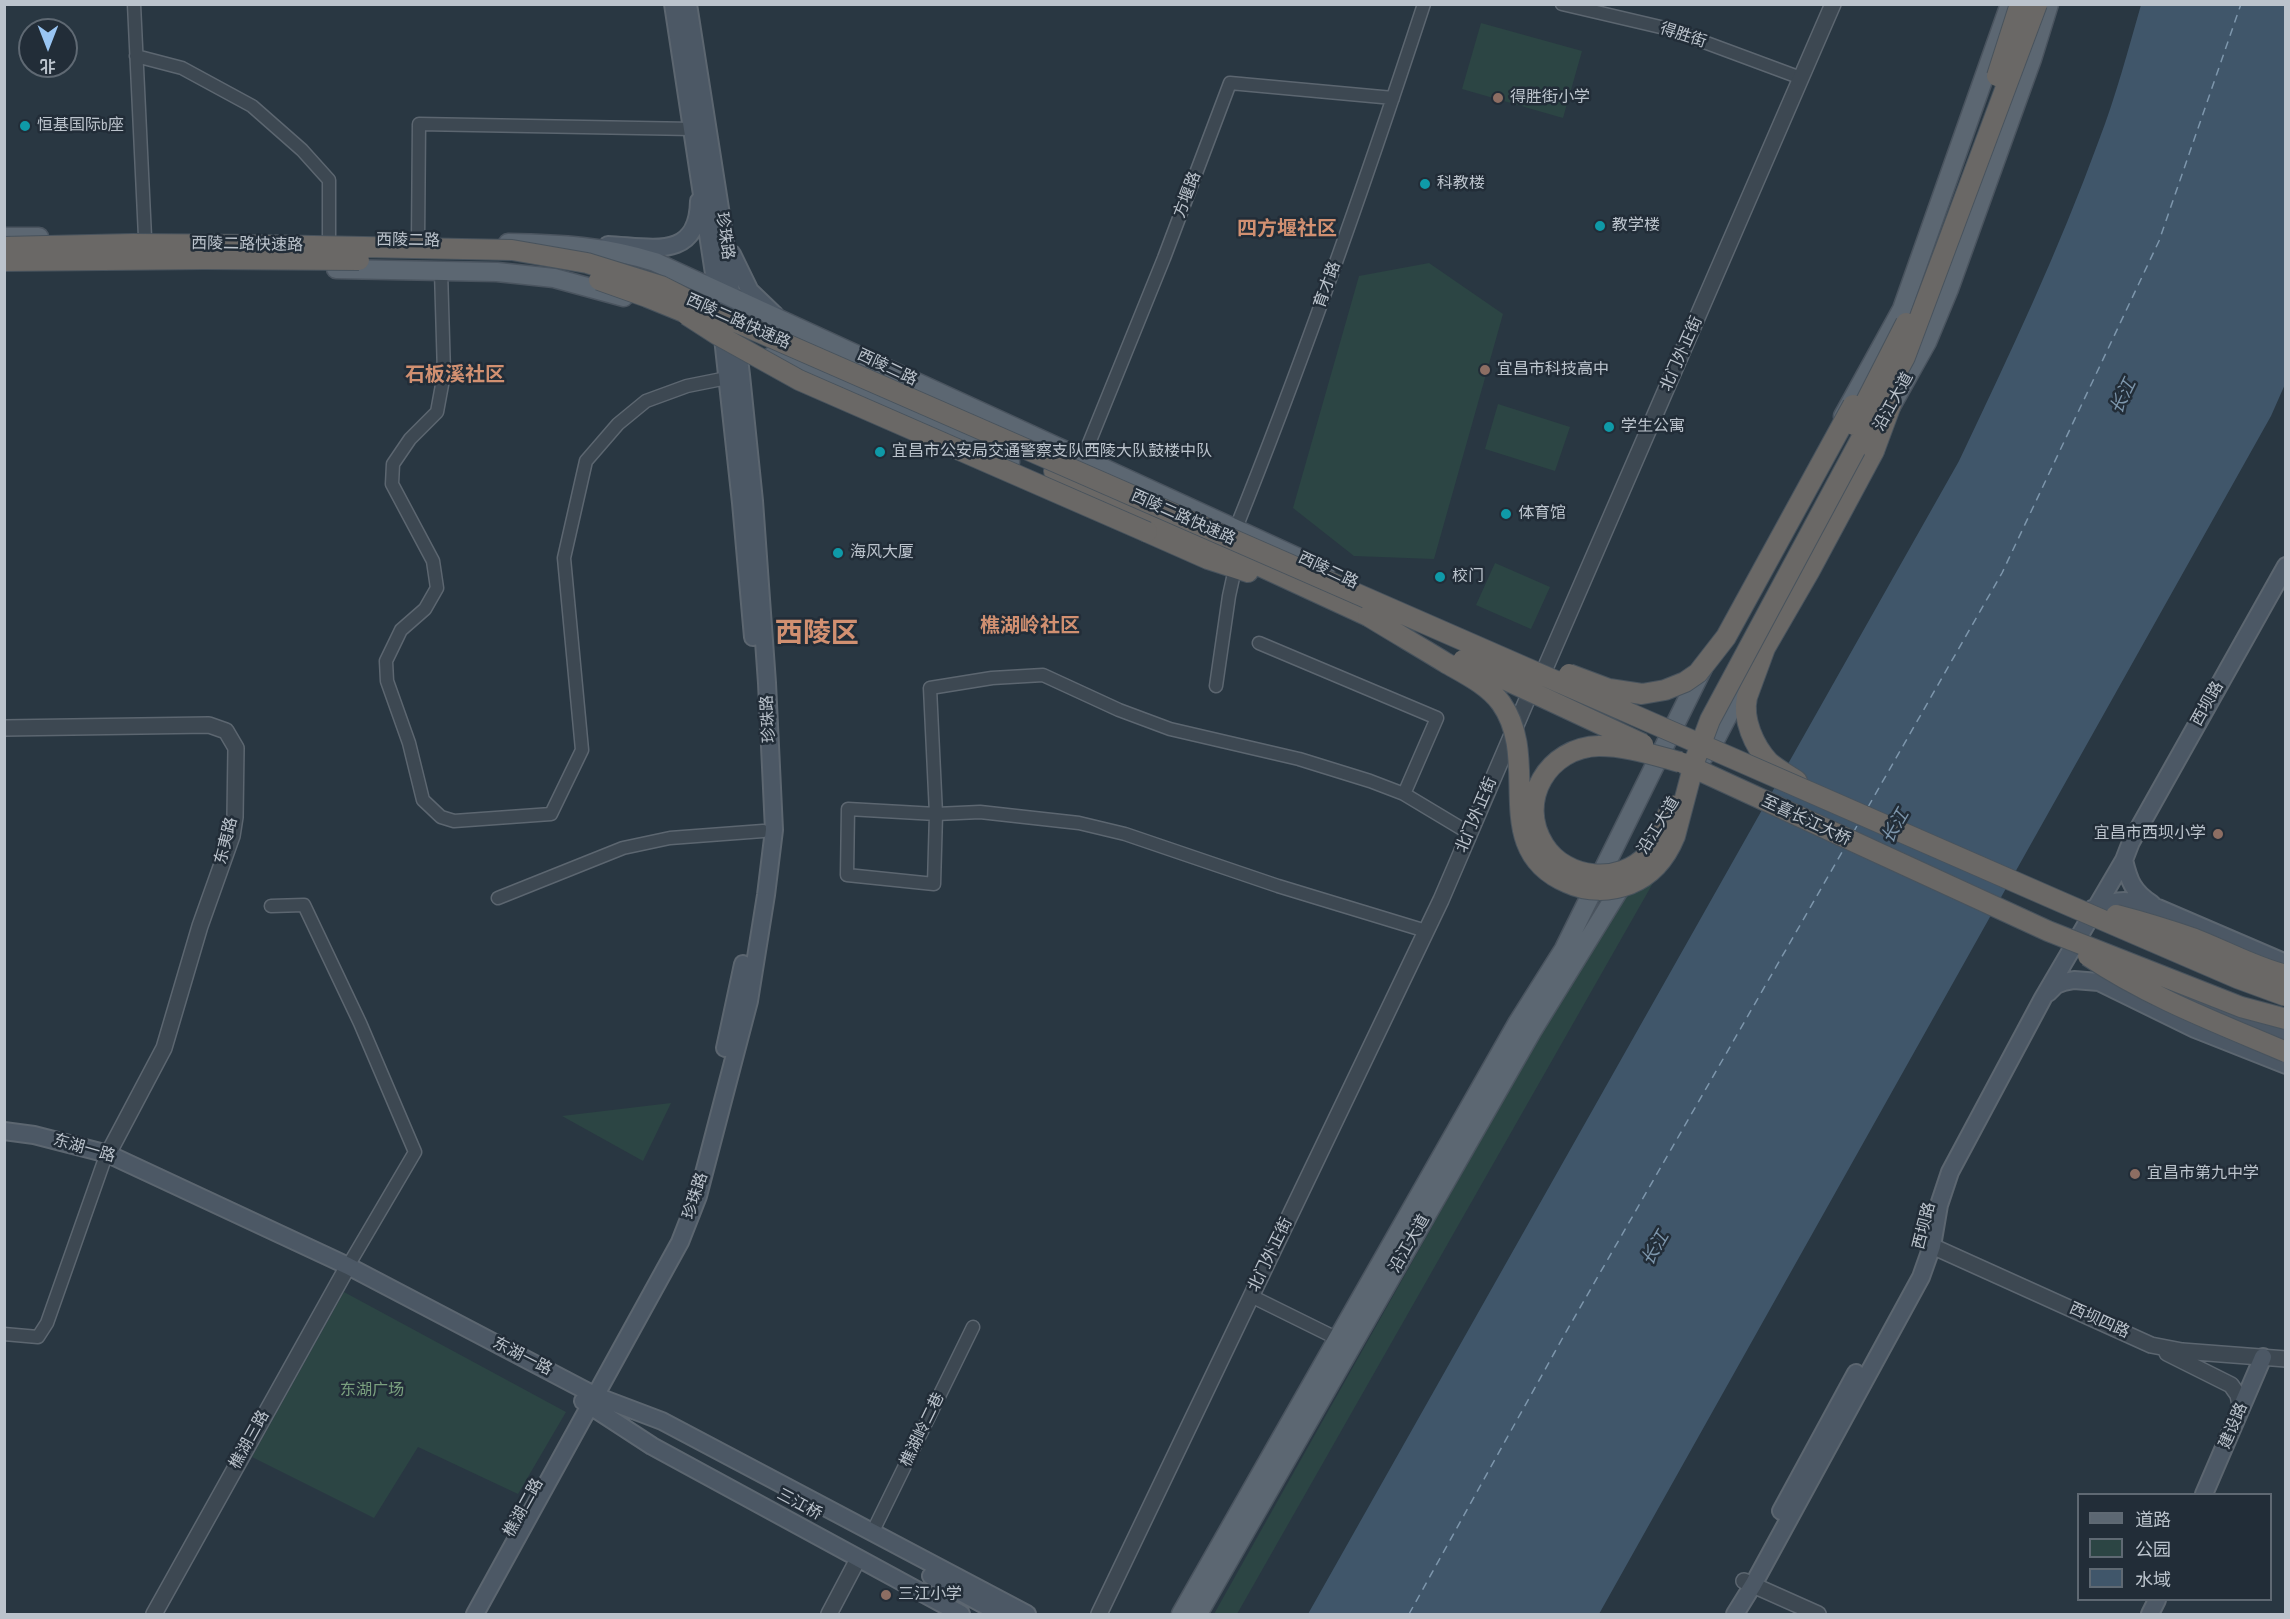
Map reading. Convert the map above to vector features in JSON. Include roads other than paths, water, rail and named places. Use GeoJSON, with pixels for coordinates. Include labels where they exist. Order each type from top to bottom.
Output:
{"type":"FeatureCollection","features":[{"type":"Feature","properties":{"kind":"highway"},"geometry":{"type":"LineString","coordinates":[[1822,797],[1770,763],[1756,744],[1748,721],[1746,705],[1752,681],[1765,648],[1874,451],[1889,410],[1899,353],[1981,127],[2020,4]]}},
{"type":"Feature","properties":{"kind":"highway"},"geometry":{"type":"LineString","coordinates":[[1368,616],[1477,681],[1499,700],[1511,717],[1516,733],[1520,765],[1521,827],[1528,849],[1538,861],[1562,881],[1584,889],[1608,890],[1632,883],[1652,870],[1670,848],[1710,720],[1899,353],[2037,4]]}},
{"type":"Feature","properties":{"kind":"highway","name":"西陵二路快速路"},"geometry":{"type":"LineString","coordinates":[[4,247],[177,244],[512,250],[587,263],[662,286],[717,314],[1422,623]]}},
{"type":"Feature","properties":{"kind":"highway","name":"西陵二路快速路"},"geometry":{"type":"LineString","coordinates":[[4,261],[204,259],[484,262],[546,267],[584,275],[680,310],[939,419],[1368,616]]}},
{"type":"Feature","properties":{"kind":"highway"},"geometry":{"type":"LineString","coordinates":[[680,310],[718,335],[799,380],[1208,559],[1235,566],[1266,579]]}},
{"type":"Feature","properties":{"kind":"highway"},"geometry":{"type":"LineString","coordinates":[[1422,623],[1609,688],[1642,694],[1665,690],[1685,682],[1698,674],[1709,662],[1726,637],[1852,406],[1870,379],[1899,353]]}},
{"type":"Feature","properties":{"kind":"highway"},"geometry":{"type":"LineString","coordinates":[[1687,766],[1628,748],[1597,746],[1578,749],[1562,756],[1540,780],[1536,798],[1535,822],[1543,843],[1566,866],[1590,874],[1611,874],[1628,869],[1641,861],[1652,848],[1664,826],[1687,747],[1701,714],[1899,353]]}},
{"type":"Feature","properties":{"kind":"highway","name":"至喜长江大桥"},"geometry":{"type":"LineString","coordinates":[[1368,616],[1687,766],[2048,931],[2241,1007],[2286,1020]]}},
{"type":"Feature","properties":{"kind":"highway","name":"至喜长江大桥"},"geometry":{"type":"LineString","coordinates":[[1422,623],[2061,902],[2286,996]]}},
{"type":"Feature","properties":{"kind":"highway"},"geometry":{"type":"LineString","coordinates":[[2061,902],[2160,927],[2286,975]]}},
{"type":"Feature","properties":{"kind":"highway"},"geometry":{"type":"LineString","coordinates":[[2048,931],[2113,973],[2157,996],[2286,1052]]}},
{"type":"Feature","properties":{"kind":"main road","name":"珍珠路"},"geometry":{"type":"LineString","coordinates":[[590,1398],[680,1242],[698,1196],[749,1001],[774,830],[768,698],[754,501],[725,293],[698,158],[674,4]]}},
{"type":"Feature","properties":{"kind":"main road","name":"珍珠路"},"geometry":{"type":"LineString","coordinates":[[688,4],[724,234],[725,293]]}},
{"type":"Feature","properties":{"kind":"main road","name":"沿江大道"},"geometry":{"type":"LineString","coordinates":[[1181,1614],[1518,1022],[1564,949],[1715,644],[1902,309],[2010,4]]}},
{"type":"Feature","properties":{"kind":"main road","name":"沿江大道"},"geometry":{"type":"LineString","coordinates":[[1198,1614],[1532,1031],[1687,766],[1713,744],[1849,484],[1927,342],[1949,289],[2032,59],[2049,4]]}},
{"type":"Feature","properties":{"kind":"main road"},"geometry":{"type":"LineString","coordinates":[[572,244],[656,247],[680,244],[693,230],[699,211],[698,158]]}},
{"type":"Feature","properties":{"kind":"main road"},"geometry":{"type":"LineString","coordinates":[[724,234],[737,268],[750,291],[778,318]]}},
{"type":"Feature","properties":{"kind":"main road","name":"西陵二路"},"geometry":{"type":"LineString","coordinates":[[4,237],[572,244],[638,257],[725,293],[1544,671],[1713,744]]}},
{"type":"Feature","properties":{"kind":"main road","name":"西陵二路"},"geometry":{"type":"LineString","coordinates":[[4,269],[147,266],[497,272],[554,278],[646,304],[730,338],[1212,551],[1235,566]]}},
{"type":"Feature","properties":{"kind":"main road","name":"珍珠路"},"geometry":{"type":"LineString","coordinates":[[590,1398],[670,1237],[687,1193],[737,999],[755,894],[763,831],[757,686],[741,503],[727,378],[730,338]]}},
{"type":"Feature","properties":{"kind":"main road","name":"西坝路"},"geometry":{"type":"LineString","coordinates":[[2090,912],[2286,566]]}},
{"type":"Feature","properties":{"kind":"main road","name":"西陵二路"},"geometry":{"type":"LineString","coordinates":[[1266,579],[1658,756],[1687,766]]}},
{"type":"Feature","properties":{"kind":"main road","name":"西坝路"},"geometry":{"type":"LineString","coordinates":[[1928,1244],[1930,1206],[1939,1179],[1967,1116],[2063,955],[2124,860],[2131,842]]}},
{"type":"Feature","properties":{"kind":"main road"},"geometry":{"type":"LineString","coordinates":[[2124,860],[2132,887],[2140,897],[2158,908]]}},
{"type":"Feature","properties":{"kind":"main road"},"geometry":{"type":"LineString","coordinates":[[2090,912],[2115,901],[2139,902],[2286,963]]}},
{"type":"Feature","properties":{"kind":"main road"},"geometry":{"type":"LineString","coordinates":[[2090,912],[2238,973],[2286,988]]}},
{"type":"Feature","properties":{"kind":"main road"},"geometry":{"type":"LineString","coordinates":[[2063,955],[2099,982],[2195,1029],[2286,1065]]}},
{"type":"Feature","properties":{"kind":"main road"},"geometry":{"type":"LineString","coordinates":[[2063,955],[2286,1035]]}},
{"type":"Feature","properties":{"kind":"main road","name":"西坝路"},"geometry":{"type":"LineString","coordinates":[[1735,1614],[1749,1583],[1921,1277],[1928,1244],[1950,1172],[2043,998],[2063,955]]}},
{"type":"Feature","properties":{"kind":"main road"},"geometry":{"type":"LineString","coordinates":[[2043,998],[2056,985],[2064,982],[2074,980],[2099,982]]}},
{"type":"Feature","properties":{"kind":"main road","name":"东湖一路"},"geometry":{"type":"LineString","coordinates":[[4,1131],[34,1135],[106,1159]]}},
{"type":"Feature","properties":{"kind":"main road"},"geometry":{"type":"LineString","coordinates":[[4,1142],[106,1159],[243,1228],[345,1271],[590,1398],[662,1421],[1027,1614]]}},
{"type":"Feature","properties":{"kind":"main road","name":"建设路"},"geometry":{"type":"LineString","coordinates":[[2204,1493],[2241,1410],[2273,1358]]}},
{"type":"Feature","properties":{"kind":"main road","name":"建设路"},"geometry":{"type":"LineString","coordinates":[[2213,1493],[2273,1358]]}},
{"type":"Feature","properties":{"kind":"main road"},"geometry":{"type":"LineString","coordinates":[[590,1398],[652,1446],[961,1614]]}},
{"type":"Feature","properties":{"kind":"main road","name":"樵湖二路"},"geometry":{"type":"LineString","coordinates":[[465,1614],[590,1398]]}},
{"type":"Feature","properties":{"kind":"main road","name":"樵湖二路"},"geometry":{"type":"LineString","coordinates":[[475,1614],[590,1398]]}},
{"type":"Feature","properties":{"kind":"main road","name":"三江桥"},"geometry":{"type":"LineString","coordinates":[[590,1398],[977,1614]]}},
{"type":"Feature","properties":{"kind":"main road","name":"三江桥"},"geometry":{"type":"LineString","coordinates":[[590,1398],[1001,1614]]}},
{"type":"Feature","properties":{"kind":"main road","name":"西坝路"},"geometry":{"type":"LineString","coordinates":[[1726,1614],[1749,1583]]}},
{"type":"Feature","properties":{"kind":"street"},"geometry":{"type":"LineString","coordinates":[[134,4],[146,237]]}},
{"type":"Feature","properties":{"kind":"street","name":"育才路"},"geometry":{"type":"LineString","coordinates":[[1236,528],[1276,428],[1393,99],[1424,4]]}},
{"type":"Feature","properties":{"kind":"street","name":"得胜街"},"geometry":{"type":"LineString","coordinates":[[1562,4],[1669,29],[1801,78]]}},
{"type":"Feature","properties":{"kind":"street","name":"北门外正街"},"geometry":{"type":"LineString","coordinates":[[1099,1614],[1426,931],[1529,696],[1544,671],[1833,4]]}},
{"type":"Feature","properties":{"kind":"street"},"geometry":{"type":"LineString","coordinates":[[136,57],[182,68],[252,106],[302,150],[329,180],[329,240]]}},
{"type":"Feature","properties":{"kind":"street","name":"方堰路"},"geometry":{"type":"LineString","coordinates":[[1083,458],[1164,258],[1230,83],[1393,99]]}},
{"type":"Feature","properties":{"kind":"street"},"geometry":{"type":"LineString","coordinates":[[418,241],[419,124],[693,129]]}},
{"type":"Feature","properties":{"kind":"street"},"geometry":{"type":"LineString","coordinates":[[441,271],[444,374],[437,412],[410,440],[393,464],[392,484],[433,561],[437,588],[425,609],[401,630],[386,661],[387,681],[409,743],[423,800],[441,818],[454,821],[551,814],[582,750],[564,558],[586,461],[618,424],[646,401],[687,386],[727,378]]}},
{"type":"Feature","properties":{"kind":"street"},"geometry":{"type":"LineString","coordinates":[[1216,686],[1235,566]]}},
{"type":"Feature","properties":{"kind":"street"},"geometry":{"type":"LineString","coordinates":[[1259,643],[1437,718],[1404,794]]}},
{"type":"Feature","properties":{"kind":"street"},"geometry":{"type":"LineString","coordinates":[[1426,931],[1278,886],[1125,834],[1079,823],[980,812],[936,814],[848,809],[847,875],[934,884],[936,814],[930,688],[992,678],[1043,675],[1119,710],[1170,729],[1299,759],[1404,794],[1469,833]]}},
{"type":"Feature","properties":{"kind":"street","name":"东夷路"},"geometry":{"type":"LineString","coordinates":[[4,728],[209,725],[226,731],[236,748],[235,817],[232,836],[200,926],[164,1048],[106,1159]]}},
{"type":"Feature","properties":{"kind":"street"},"geometry":{"type":"LineString","coordinates":[[498,898],[623,848],[670,838],[763,831]]}},
{"type":"Feature","properties":{"kind":"street"},"geometry":{"type":"LineString","coordinates":[[270,906],[304,905],[360,1023],[415,1152],[345,1271]]}},
{"type":"Feature","properties":{"kind":"street"},"geometry":{"type":"LineString","coordinates":[[4,1334],[38,1337],[47,1323],[106,1159]]}},
{"type":"Feature","properties":{"kind":"street","name":"西坝四路"},"geometry":{"type":"LineString","coordinates":[[1928,1244],[2151,1345],[2182,1351],[2273,1358]]}},
{"type":"Feature","properties":{"kind":"street","name":"樵湖三路"},"geometry":{"type":"LineString","coordinates":[[154,1614],[345,1271]]}},
{"type":"Feature","properties":{"kind":"street"},"geometry":{"type":"LineString","coordinates":[[1251,1296],[1338,1339]]}},
{"type":"Feature","properties":{"kind":"street","name":"樵湖岭二巷"},"geometry":{"type":"LineString","coordinates":[[872,1533],[973,1327]]}},
{"type":"Feature","properties":{"kind":"street"},"geometry":{"type":"LineString","coordinates":[[2151,1345],[2231,1385],[2238,1395],[2241,1410]]}},
{"type":"Feature","properties":{"kind":"street"},"geometry":{"type":"LineString","coordinates":[[829,1614],[858,1559]]}},
{"type":"Feature","properties":{"kind":"street"},"geometry":{"type":"LineString","coordinates":[[1749,1583],[1818,1614]]}},
{"type":"Feature","properties":{"kind":"water","name":"长江"},"geometry":{"type":"Polygon","coordinates":[[[2141,5],[2285,5],[2286,382],[2271,416],[1599,1614],[1308,1614],[1959,461],[2033,302],[2084,181],[2111,107],[2141,5]]]}},
{"type":"Feature","properties":{"kind":"place","name":"得胜街小学"},"geometry":{"type":"Point","coordinates":[1498,98]}},
{"type":"Feature","properties":{"kind":"place","name":"恒基国际b座"},"geometry":{"type":"Point","coordinates":[25,126]}},
{"type":"Feature","properties":{"kind":"place","name":"科教楼"},"geometry":{"type":"Point","coordinates":[1425,184]}},
{"type":"Feature","properties":{"kind":"place","name":"教学楼"},"geometry":{"type":"Point","coordinates":[1600,226]}},
{"type":"Feature","properties":{"kind":"place","name":"宜昌市科技高中"},"geometry":{"type":"Point","coordinates":[1485,370]}},
{"type":"Feature","properties":{"kind":"place","name":"学生公寓"},"geometry":{"type":"Point","coordinates":[1609,427]}},
{"type":"Feature","properties":{"kind":"place","name":"宜昌市公安局交通警察支队西陵大队鼓楼中队"},"geometry":{"type":"Point","coordinates":[880,452]}},
{"type":"Feature","properties":{"kind":"place","name":"体育馆"},"geometry":{"type":"Point","coordinates":[1506,514]}},
{"type":"Feature","properties":{"kind":"place","name":"海风大厦"},"geometry":{"type":"Point","coordinates":[838,553]}},
{"type":"Feature","properties":{"kind":"place","name":"校门"},"geometry":{"type":"Point","coordinates":[1440,577]}},
{"type":"Feature","properties":{"kind":"place","name":"宜昌市西坝小学"},"geometry":{"type":"Point","coordinates":[2218,834]}},
{"type":"Feature","properties":{"kind":"place","name":"宜昌市第九中学"},"geometry":{"type":"Point","coordinates":[2135,1174]}},
{"type":"Feature","properties":{"kind":"place","name":"三江小学"},"geometry":{"type":"Point","coordinates":[886,1595]}},
{"type":"Feature","properties":{"kind":"district","name":"四方堰社区"},"geometry":{"type":"Point","coordinates":[1287,230]}},
{"type":"Feature","properties":{"kind":"district","name":"石板溪社区"},"geometry":{"type":"Point","coordinates":[455,376]}},
{"type":"Feature","properties":{"kind":"district","name":"樵湖岭社区"},"geometry":{"type":"Point","coordinates":[1030,627]}},
{"type":"Feature","properties":{"kind":"district","name":"西陵区"},"geometry":{"type":"Point","coordinates":[817,635]}},
{"type":"Feature","properties":{"kind":"park label","name":"东湖广场"},"geometry":{"type":"Point","coordinates":[372,1391]}}]}
